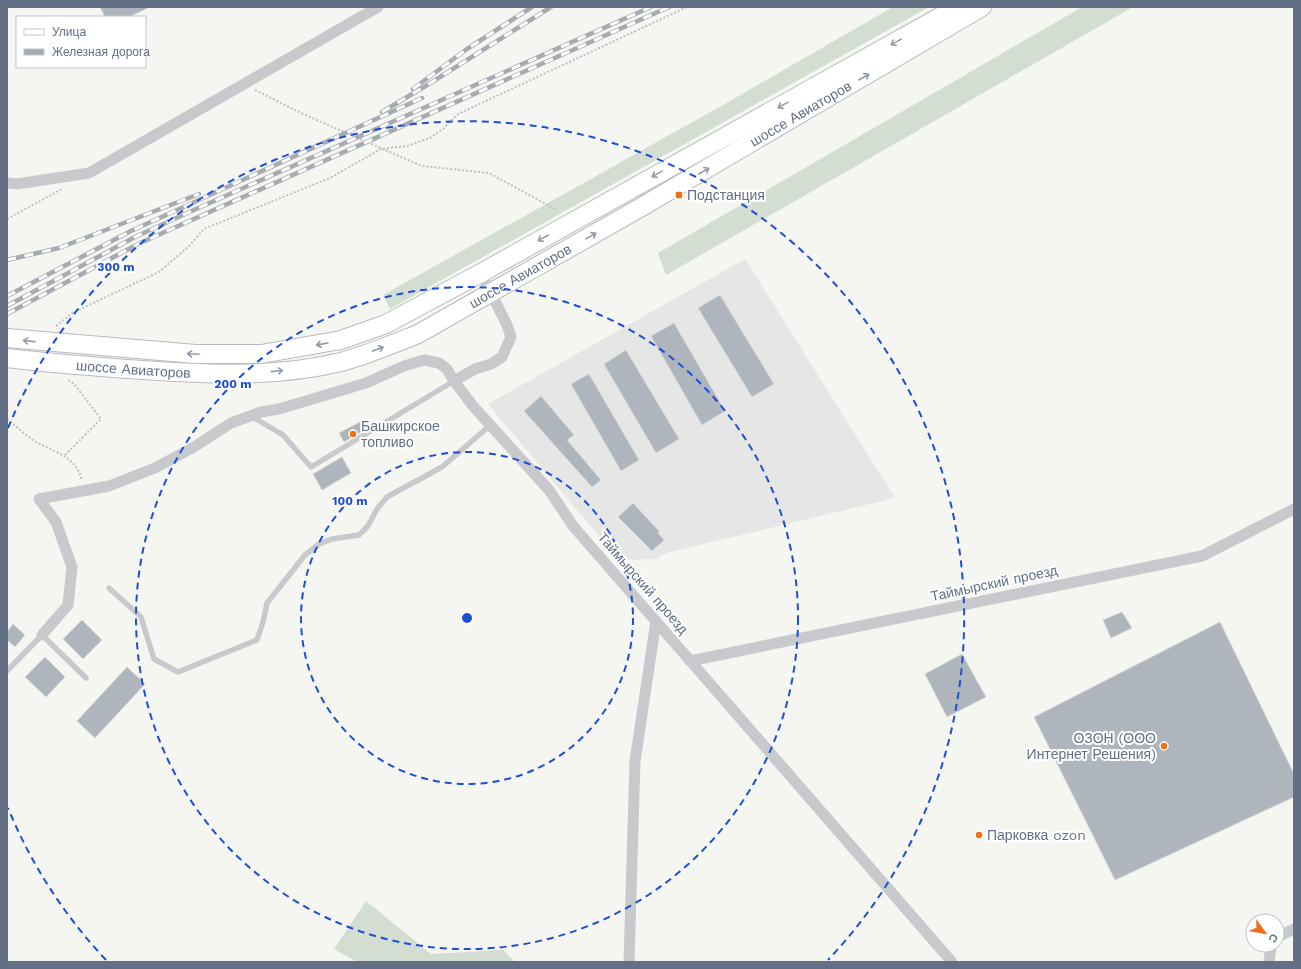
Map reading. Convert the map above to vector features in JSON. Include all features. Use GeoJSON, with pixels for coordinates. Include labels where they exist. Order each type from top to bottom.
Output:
{"type":"FeatureCollection","features":[{"type":"Feature","properties":{"kind":"main road","name":"шоссе Авиаторов"},"geometry":{"type":"LineString","coordinates":[[7,338],[50,343],[196,354],[261,354],[341,340],[386,324],[481,273],[959,7]]}},
{"type":"Feature","properties":{"kind":"main road","name":"шоссе Авиаторов"},"geometry":{"type":"LineString","coordinates":[[7,358],[42,363],[198,374],[258,373],[341,362],[391,345],[418,334],[652,201],[982,7]]}},
{"type":"Feature","properties":{"kind":"street"},"geometry":{"type":"LineString","coordinates":[[7,183],[17,184],[90,173],[378,7]]}},
{"type":"Feature","properties":{"kind":"street"},"geometry":{"type":"LineString","coordinates":[[454,382],[475,369],[491,364],[502,357],[511,337],[507,325],[481,273]]}},
{"type":"Feature","properties":{"kind":"street","name":"Таймырский проезд"},"geometry":{"type":"LineString","coordinates":[[42,635],[68,605],[72,567],[56,522],[39,499],[109,486],[155,468],[194,447],[231,423],[251,416],[366,383],[404,366],[424,360],[439,363],[447,369],[454,382],[473,406],[549,490],[573,526],[952,962]]}},
{"type":"Feature","properties":{"kind":"street","name":"Таймырский проезд"},"geometry":{"type":"LineString","coordinates":[[690,661],[1202,556],[1294,509]]}},
{"type":"Feature","properties":{"kind":"street"},"geometry":{"type":"LineString","coordinates":[[629,962],[635,761],[656,621]]}},
{"type":"Feature","properties":{"kind":"lane"},"geometry":{"type":"LineString","coordinates":[[251,416],[283,435],[311,468],[454,382]]}},
{"type":"Feature","properties":{"kind":"lane"},"geometry":{"type":"LineString","coordinates":[[109,588],[141,617],[154,659],[178,672],[235,650],[257,640],[263,622],[267,602],[305,555],[319,544],[332,539],[359,535],[368,526],[377,509],[387,497],[442,467],[487,428]]}},
{"type":"Feature","properties":{"kind":"lane"},"geometry":{"type":"LineString","coordinates":[[7,671],[42,635],[86,678]]}},
{"type":"Feature","properties":{"kind":"lane"},"geometry":{"type":"LineString","coordinates":[[7,660],[12,665]]}},
{"type":"Feature","properties":{"kind":"path"},"geometry":{"type":"LineString","coordinates":[[56,326],[72,314],[159,272],[188,247],[204,229],[330,178],[381,149],[407,146],[430,138],[444,128],[458,114],[688,7]]}},
{"type":"Feature","properties":{"kind":"path"},"geometry":{"type":"LineString","coordinates":[[244,84],[303,114],[422,166],[489,173],[557,210]]}},
{"type":"Feature","properties":{"kind":"path"},"geometry":{"type":"LineString","coordinates":[[7,219],[62,189]]}},
{"type":"Feature","properties":{"kind":"path"},"geometry":{"type":"LineString","coordinates":[[65,455],[101,419],[74,384],[66,378]]}},
{"type":"Feature","properties":{"kind":"path"},"geometry":{"type":"LineString","coordinates":[[7,419],[31,439],[65,455],[79,471],[84,490]]}},
{"type":"Feature","properties":{"kind":"shaded area"},"geometry":{"type":"Polygon","coordinates":[[[893,7],[929,7],[390,309],[383,295],[723,105],[893,7]]]}},
{"type":"Feature","properties":{"kind":"shaded area"},"geometry":{"type":"Polygon","coordinates":[[[1082,7],[1133,7],[666,275],[658,253],[1082,7]]]}},
{"type":"Feature","properties":{"kind":"shaded area"},"geometry":{"type":"Polygon","coordinates":[[[745,259],[895,498],[666,553],[657,559],[619,560],[488,404],[745,259]]]}},
{"type":"Feature","properties":{"kind":"shaded area"},"geometry":{"type":"Polygon","coordinates":[[[366,901],[431,954],[503,950],[515,962],[357,962],[334,949],[366,901]]]}},
{"type":"Feature","properties":{"kind":"building"},"geometry":{"type":"Polygon","coordinates":[[[100,7],[150,7],[131,16],[104,16],[100,7]]]}},
{"type":"Feature","properties":{"kind":"building"},"geometry":{"type":"Polygon","coordinates":[[[720,295],[774,384],[752,397],[698,308],[720,295]]]}},
{"type":"Feature","properties":{"kind":"building"},"geometry":{"type":"Polygon","coordinates":[[[674,323],[725,411],[702,425],[651,336],[674,323]]]}},
{"type":"Feature","properties":{"kind":"building"},"geometry":{"type":"Polygon","coordinates":[[[626,350],[679,439],[656,453],[604,364],[626,350]]]}},
{"type":"Feature","properties":{"kind":"building"},"geometry":{"type":"Polygon","coordinates":[[[589,374],[639,460],[621,471],[571,384],[589,374]]]}},
{"type":"Feature","properties":{"kind":"building"},"geometry":{"type":"Polygon","coordinates":[[[541,396],[574,435],[567,440],[601,480],[592,487],[524,411],[541,396]]]}},
{"type":"Feature","properties":{"kind":"building"},"geometry":{"type":"Polygon","coordinates":[[[362,421],[366,429],[344,442],[339,433],[362,421]]]}},
{"type":"Feature","properties":{"kind":"building"},"geometry":{"type":"Polygon","coordinates":[[[342,457],[351,473],[322,490],[313,474],[342,457]]]}},
{"type":"Feature","properties":{"kind":"building"},"geometry":{"type":"Polygon","coordinates":[[[633,503],[659,531],[658,533],[664,540],[652,551],[618,517],[633,503]]]}},
{"type":"Feature","properties":{"kind":"building"},"geometry":{"type":"Polygon","coordinates":[[[1122,612],[1132,628],[1111,638],[1103,620],[1122,612]]]}},
{"type":"Feature","properties":{"kind":"building"},"geometry":{"type":"Polygon","coordinates":[[[82,620],[102,640],[83,659],[63,639],[82,620]]]}},
{"type":"Feature","properties":{"kind":"building","name":"ОЗОН (ООО Интернет Решения)"},"geometry":{"type":"Polygon","coordinates":[[[1220,622],[1294,774],[1294,797],[1115,880],[1034,717],[1220,622]]]}},
{"type":"Feature","properties":{"kind":"building"},"geometry":{"type":"Polygon","coordinates":[[[13,624],[25,635],[15,647],[7,640],[7,632],[13,624]]]}},
{"type":"Feature","properties":{"kind":"building"},"geometry":{"type":"Polygon","coordinates":[[[962,654],[986,697],[947,717],[925,674],[962,654]]]}},
{"type":"Feature","properties":{"kind":"building"},"geometry":{"type":"Polygon","coordinates":[[[45,657],[65,677],[46,697],[25,677],[45,657]]]}},
{"type":"Feature","properties":{"kind":"building"},"geometry":{"type":"Polygon","coordinates":[[[127,667],[145,684],[95,738],[77,721],[127,667]]]}},
{"type":"Feature","properties":{"kind":"railway"},"geometry":{"type":"LineString","coordinates":[[413,89],[467,49],[532,7]]}},
{"type":"Feature","properties":{"kind":"railway"},"geometry":{"type":"LineString","coordinates":[[382,112],[551,7]]}},
{"type":"Feature","properties":{"kind":"railway"},"geometry":{"type":"LineString","coordinates":[[7,306],[135,237],[651,7]]}},
{"type":"Feature","properties":{"kind":"railway"},"geometry":{"type":"LineString","coordinates":[[7,314],[138,244],[669,7]]}},
{"type":"Feature","properties":{"kind":"railway"},"geometry":{"type":"LineString","coordinates":[[7,296],[131,231],[422,98]]}},
{"type":"Feature","properties":{"kind":"railway"},"geometry":{"type":"LineString","coordinates":[[7,260],[59,248],[199,194]]}},
{"type":"Feature","properties":{"kind":"place","name":"Подстанция"},"geometry":{"type":"Point","coordinates":[679,195]}},
{"type":"Feature","properties":{"kind":"place","name":"Башкирское топливо"},"geometry":{"type":"Point","coordinates":[353,434]}},
{"type":"Feature","properties":{"kind":"place","name":"ОЗОН (ООО Интернет Решения)"},"geometry":{"type":"Point","coordinates":[1164,746]}},
{"type":"Feature","properties":{"kind":"place","name":"Парковка ozon"},"geometry":{"type":"Point","coordinates":[979,835]}}]}
